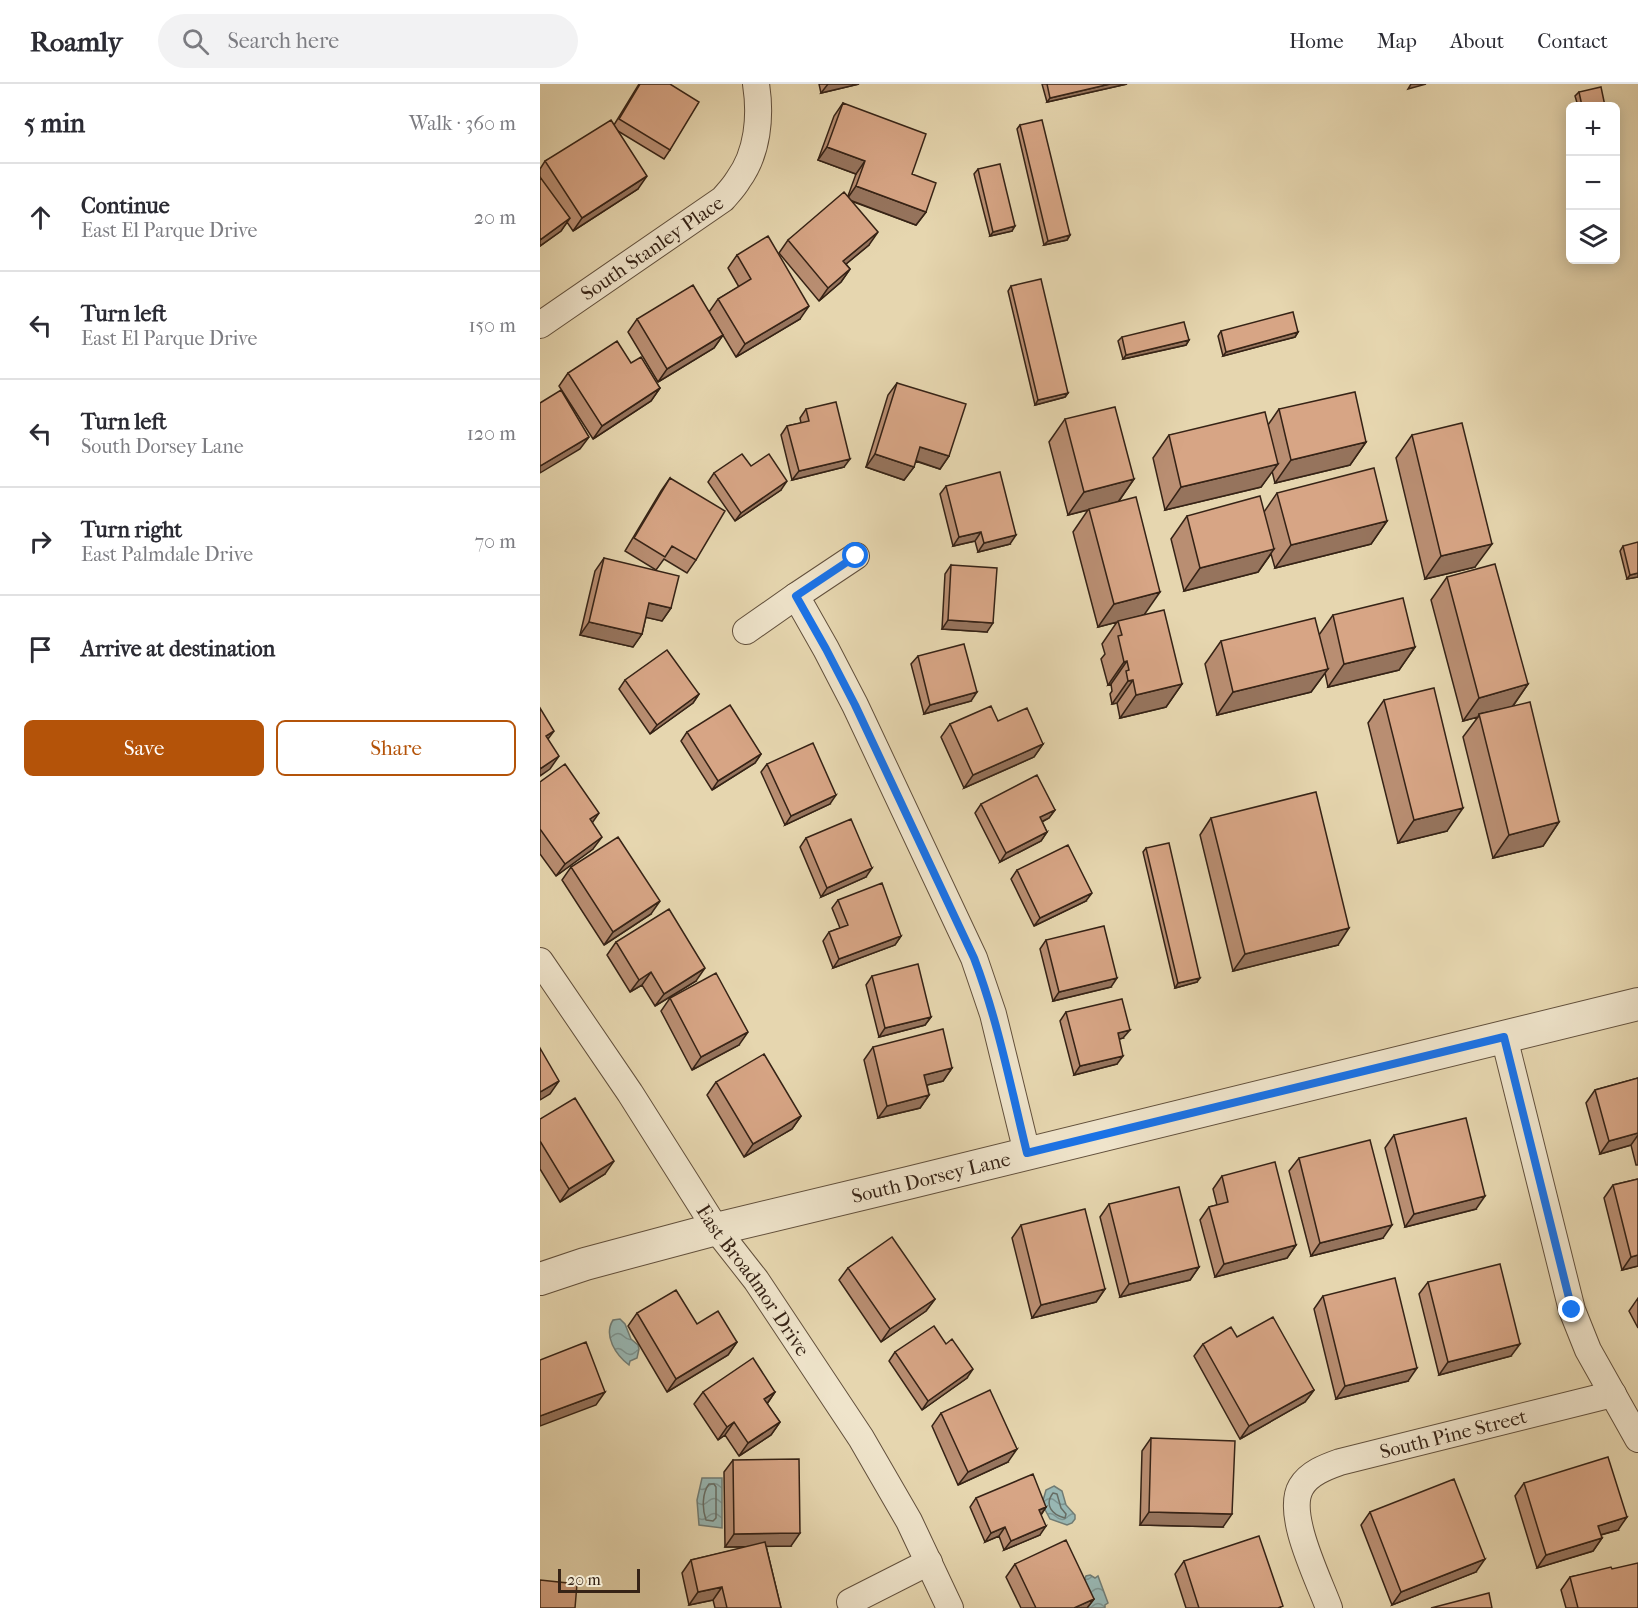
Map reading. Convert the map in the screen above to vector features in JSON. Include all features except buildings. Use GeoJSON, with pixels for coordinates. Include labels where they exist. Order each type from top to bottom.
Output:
{"type":"FeatureCollection","features":[{"type":"Feature","properties":{"kind":"street","name":"South Stanley Place"},"geometry":{"type":"LineString","coordinates":[[540,325],[723,199],[740,179],[750,158],[757,134],[759,109],[756,84]]}},
{"type":"Feature","properties":{"kind":"street"},"geometry":{"type":"LineString","coordinates":[[746,630],[856,556]]}},
{"type":"Feature","properties":{"kind":"street"},"geometry":{"type":"LineString","coordinates":[[796,596],[855,705],[974,958],[993,1014],[1027,1153]]}},
{"type":"Feature","properties":{"kind":"street","name":"East Broadmor Drive"},"geometry":{"type":"LineString","coordinates":[[540,961],[630,1093],[716,1229],[756,1280],[849,1418],[886,1479],[950,1608]]}},
{"type":"Feature","properties":{"kind":"street","name":"South Dorsey Lane"},"geometry":{"type":"LineString","coordinates":[[540,1279],[585,1264],[716,1229],[1638,1004]]}},
{"type":"Feature","properties":{"kind":"street"},"geometry":{"type":"LineString","coordinates":[[1504,1037],[1572,1310],[1588,1350],[1638,1439]]}},
{"type":"Feature","properties":{"kind":"street","name":"South Pine Street"},"geometry":{"type":"LineString","coordinates":[[1329,1608],[1301,1534],[1298,1520],[1296,1503],[1301,1487],[1312,1475],[1340,1462],[1613,1394]]}},
{"type":"Feature","properties":{"kind":"street"},"geometry":{"type":"LineString","coordinates":[[850,1602],[929,1562]]}},
{"type":"Feature","properties":{"kind":"water"},"geometry":{"type":"Polygon","coordinates":[[[620,1319],[639,1349],[637,1358],[630,1361],[629,1365],[616,1351],[610,1339],[609,1332],[613,1320],[620,1319]]]}},
{"type":"Feature","properties":{"kind":"water"},"geometry":{"type":"Polygon","coordinates":[[[702,1478],[722,1478],[722,1528],[699,1525],[697,1500],[702,1478]]]}},
{"type":"Feature","properties":{"kind":"water"},"geometry":{"type":"Polygon","coordinates":[[[1054,1486],[1062,1491],[1066,1505],[1075,1515],[1072,1523],[1067,1525],[1050,1519],[1042,1504],[1046,1490],[1054,1486]]]}},
{"type":"Feature","properties":{"kind":"water"},"geometry":{"type":"Polygon","coordinates":[[[1090,1575],[1095,1578],[1098,1576],[1108,1603],[1105,1608],[1089,1608],[1079,1584],[1090,1575]]]}},
{"type":"Feature","properties":{"kind":"route"},"geometry":{"type":"LineString","coordinates":[[856,556],[796,596],[855,705],[974,958],[993,1014],[1027,1153],[1504,1037],[1572,1310]]}}]}
